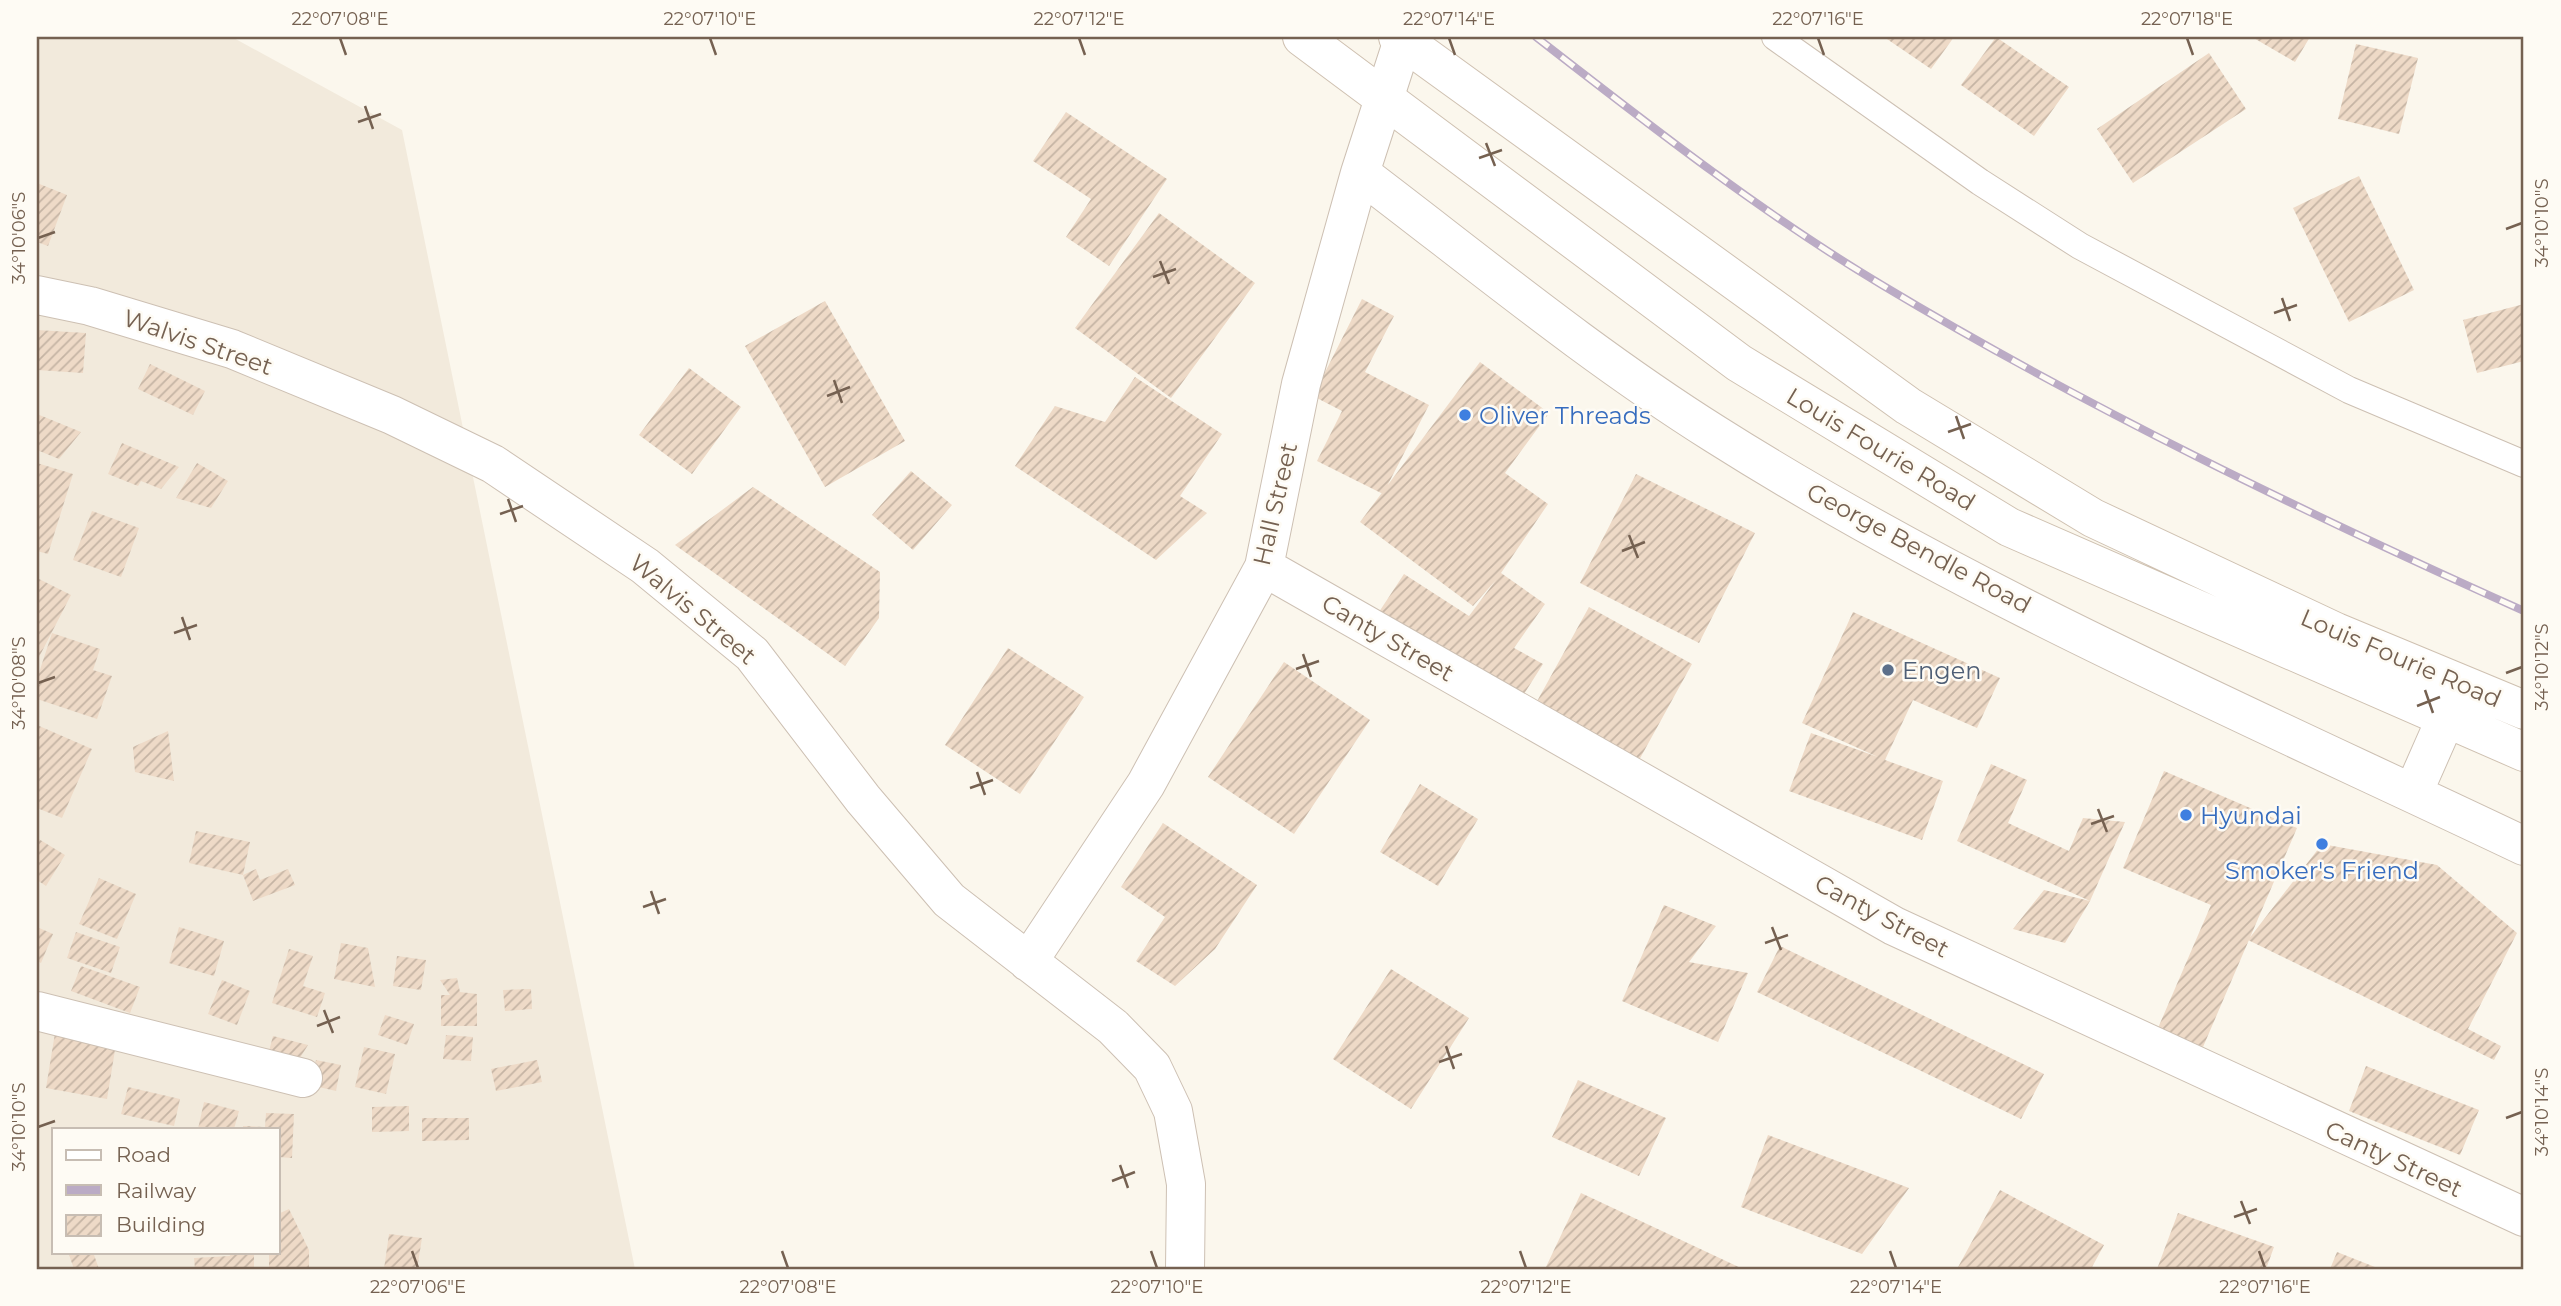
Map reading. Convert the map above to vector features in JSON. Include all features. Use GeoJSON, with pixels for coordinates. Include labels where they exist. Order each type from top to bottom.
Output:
{"type":"FeatureCollection","features":[{"type":"Feature","properties":{"kind":"street","name":"Louis Fourie Road"},"geometry":{"type":"LineString","coordinates":[[1302,37],[1739,363],[2009,527],[2524,751]]}},
{"type":"Feature","properties":{"kind":"street","name":"Louis Fourie Road"},"geometry":{"type":"LineString","coordinates":[[1401,38],[1908,405],[2081,511],[2336,632],[2524,710]]}},
{"type":"Feature","properties":{"kind":"street","name":"Hall Street"},"geometry":{"type":"LineString","coordinates":[[1028,962],[1146,784],[1264,567],[1301,384],[1401,38]]}},
{"type":"Feature","properties":{"kind":"street","name":"George Bendle Road"},"geometry":{"type":"LineString","coordinates":[[1360,173],[1589,346],[1713,433],[1893,540],[2204,697],[2524,846]]}},
{"type":"Feature","properties":{"kind":"street","name":"Walvis Street"},"geometry":{"type":"LineString","coordinates":[[37,295],[90,306],[232,349],[392,415],[493,464],[645,566],[752,654],[863,799],[948,900],[1113,1027],[1152,1067],[1173,1111],[1186,1184],[1185,1269]]}},
{"type":"Feature","properties":{"kind":"street","name":"Canty Street"},"geometry":{"type":"LineString","coordinates":[[1264,567],[1894,926],[2524,1217]]}},
{"type":"Feature","properties":{"kind":"street"},"geometry":{"type":"LineString","coordinates":[[2413,793],[2446,718]]}},
{"type":"Feature","properties":{"kind":"street"},"geometry":{"type":"LineString","coordinates":[[37,1011],[303,1078]]}},
{"type":"Feature","properties":{"kind":"lane"},"geometry":{"type":"LineString","coordinates":[[1775,37],[1980,182],[2080,246],[2349,390],[2524,464]]}},
{"type":"Feature","properties":{"kind":"shaded area"},"geometry":{"type":"Polygon","coordinates":[[[37,37],[232,37],[402,130],[635,1269],[37,1269],[37,37]]]}},
{"type":"Feature","properties":{"kind":"building"},"geometry":{"type":"Polygon","coordinates":[[[1884,37],[1954,37],[1931,69],[1884,37]]]}},
{"type":"Feature","properties":{"kind":"building"},"geometry":{"type":"Polygon","coordinates":[[[1996,37],[2069,87],[2034,136],[1961,85],[1996,37]]]}},
{"type":"Feature","properties":{"kind":"building"},"geometry":{"type":"Polygon","coordinates":[[[2252,37],[2310,37],[2295,62],[2252,37]]]}},
{"type":"Feature","properties":{"kind":"building"},"geometry":{"type":"Polygon","coordinates":[[[2356,44],[2418,58],[2399,134],[2338,119],[2356,44]]]}},
{"type":"Feature","properties":{"kind":"building"},"geometry":{"type":"Polygon","coordinates":[[[2209,53],[2246,109],[2133,183],[2097,129],[2209,53]]]}},
{"type":"Feature","properties":{"kind":"building"},"geometry":{"type":"Polygon","coordinates":[[[1066,112],[1167,179],[1109,266],[1066,237],[1091,199],[1033,161],[1066,112]]]}},
{"type":"Feature","properties":{"kind":"building"},"geometry":{"type":"Polygon","coordinates":[[[2359,176],[2414,290],[2349,322],[2293,208],[2359,176]]]}},
{"type":"Feature","properties":{"kind":"building"},"geometry":{"type":"Polygon","coordinates":[[[37,183],[67,195],[48,246],[37,242],[37,183]]]}},
{"type":"Feature","properties":{"kind":"building"},"geometry":{"type":"Polygon","coordinates":[[[1159,213],[1255,283],[1171,398],[1075,328],[1159,213]]]}},
{"type":"Feature","properties":{"kind":"building"},"geometry":{"type":"Polygon","coordinates":[[[1362,299],[1394,316],[1365,372],[1429,405],[1383,494],[1317,461],[1342,411],[1313,396],[1362,299]]]}},
{"type":"Feature","properties":{"kind":"building"},"geometry":{"type":"Polygon","coordinates":[[[825,301],[905,441],[825,487],[745,346],[825,301]]]}},
{"type":"Feature","properties":{"kind":"building"},"geometry":{"type":"Polygon","coordinates":[[[2524,304],[2524,361],[2477,373],[2463,320],[2524,304]]]}},
{"type":"Feature","properties":{"kind":"building"},"geometry":{"type":"Polygon","coordinates":[[[37,330],[86,333],[83,373],[37,370],[37,330]]]}},
{"type":"Feature","properties":{"kind":"building"},"geometry":{"type":"Polygon","coordinates":[[[1480,362],[1549,413],[1505,473],[1548,504],[1501,573],[1545,604],[1514,648],[1543,664],[1517,705],[1377,615],[1404,574],[1469,616],[1496,580],[1473,606],[1360,522],[1480,362]]]}},
{"type":"Feature","properties":{"kind":"building"},"geometry":{"type":"Polygon","coordinates":[[[150,364],[205,391],[193,415],[138,389],[150,364]]]}},
{"type":"Feature","properties":{"kind":"building"},"geometry":{"type":"Polygon","coordinates":[[[689,368],[741,407],[692,474],[639,435],[689,368]]]}},
{"type":"Feature","properties":{"kind":"building"},"geometry":{"type":"Polygon","coordinates":[[[1135,377],[1222,434],[1180,496],[1207,513],[1156,560],[1015,466],[1055,406],[1105,422],[1135,377]]]}},
{"type":"Feature","properties":{"kind":"building"},"geometry":{"type":"Polygon","coordinates":[[[37,414],[81,432],[59,459],[37,450],[37,414]]]}},
{"type":"Feature","properties":{"kind":"building"},"geometry":{"type":"Polygon","coordinates":[[[122,443],[179,467],[161,489],[141,481],[138,486],[108,474],[122,443]]]}},
{"type":"Feature","properties":{"kind":"building"},"geometry":{"type":"Polygon","coordinates":[[[37,463],[73,474],[48,554],[37,551],[37,463]]]}},
{"type":"Feature","properties":{"kind":"building"},"geometry":{"type":"Polygon","coordinates":[[[197,463],[228,481],[211,508],[176,498],[197,463]]]}},
{"type":"Feature","properties":{"kind":"building"},"geometry":{"type":"Polygon","coordinates":[[[911,471],[952,505],[913,550],[872,515],[911,471]]]}},
{"type":"Feature","properties":{"kind":"building"},"geometry":{"type":"Polygon","coordinates":[[[1636,474],[1755,533],[1699,643],[1580,583],[1636,474]]]}},
{"type":"Feature","properties":{"kind":"building"},"geometry":{"type":"Polygon","coordinates":[[[753,487],[880,572],[879,618],[845,666],[675,545],[753,487]]]}},
{"type":"Feature","properties":{"kind":"building"},"geometry":{"type":"Polygon","coordinates":[[[92,511],[139,528],[121,577],[73,560],[92,511]]]}},
{"type":"Feature","properties":{"kind":"building"},"geometry":{"type":"Polygon","coordinates":[[[39,579],[71,595],[37,661],[37,584],[39,579]]]}},
{"type":"Feature","properties":{"kind":"building"},"geometry":{"type":"Polygon","coordinates":[[[1589,607],[1692,664],[1633,771],[1530,714],[1589,607]]]}},
{"type":"Feature","properties":{"kind":"building"},"geometry":{"type":"Polygon","coordinates":[[[1853,612],[2000,678],[1977,728],[1913,700],[1885,760],[1943,781],[1922,840],[1789,791],[1811,733],[1878,757],[1802,723],[1853,612]]]}},
{"type":"Feature","properties":{"kind":"building"},"geometry":{"type":"Polygon","coordinates":[[[52,633],[100,649],[93,670],[112,676],[97,719],[37,699],[37,679],[52,633]]]}},
{"type":"Feature","properties":{"kind":"building"},"geometry":{"type":"Polygon","coordinates":[[[1008,648],[1084,697],[1020,794],[945,745],[1008,648]]]}},
{"type":"Feature","properties":{"kind":"building"},"geometry":{"type":"Polygon","coordinates":[[[1284,662],[1370,720],[1294,834],[1208,777],[1284,662]]]}},
{"type":"Feature","properties":{"kind":"building"},"geometry":{"type":"Polygon","coordinates":[[[37,725],[92,749],[62,818],[37,808],[37,725]]]}},
{"type":"Feature","properties":{"kind":"building"},"geometry":{"type":"Polygon","coordinates":[[[168,731],[174,781],[135,772],[133,747],[168,731]]]}},
{"type":"Feature","properties":{"kind":"building"},"geometry":{"type":"Polygon","coordinates":[[[1991,764],[2027,780],[2008,823],[2069,851],[2083,818],[2125,822],[2090,901],[1957,841],[1991,764]]]}},
{"type":"Feature","properties":{"kind":"building"},"geometry":{"type":"Polygon","coordinates":[[[2164,771],[2297,828],[2203,1047],[2158,1028],[2211,905],[2123,868],[2164,771]]]}},
{"type":"Feature","properties":{"kind":"building"},"geometry":{"type":"Polygon","coordinates":[[[1420,784],[1478,819],[1438,886],[1380,852],[1420,784]]]}},
{"type":"Feature","properties":{"kind":"building"},"geometry":{"type":"Polygon","coordinates":[[[1163,823],[1257,885],[1215,949],[1175,986],[1136,961],[1165,917],[1121,887],[1163,823]]]}},
{"type":"Feature","properties":{"kind":"building"},"geometry":{"type":"Polygon","coordinates":[[[196,831],[250,842],[243,875],[189,863],[196,831]]]}},
{"type":"Feature","properties":{"kind":"building"},"geometry":{"type":"Polygon","coordinates":[[[37,838],[65,855],[46,886],[37,880],[37,838]]]}},
{"type":"Feature","properties":{"kind":"building"},"geometry":{"type":"Polygon","coordinates":[[[2322,844],[2437,865],[2517,933],[2468,1029],[2501,1046],[2494,1060],[2248,940],[2322,844]]]}},
{"type":"Feature","properties":{"kind":"building"},"geometry":{"type":"Polygon","coordinates":[[[256,869],[260,880],[288,869],[295,885],[253,901],[243,875],[256,869]]]}},
{"type":"Feature","properties":{"kind":"building"},"geometry":{"type":"Polygon","coordinates":[[[99,878],[136,894],[117,939],[79,924],[99,878]]]}},
{"type":"Feature","properties":{"kind":"building"},"geometry":{"type":"Polygon","coordinates":[[[2044,890],[2090,901],[2065,943],[2013,929],[2044,890]]]}},
{"type":"Feature","properties":{"kind":"building"},"geometry":{"type":"Polygon","coordinates":[[[1664,905],[1716,926],[1689,962],[1748,973],[1718,1042],[1622,1001],[1664,905]]]}},
{"type":"Feature","properties":{"kind":"building"},"geometry":{"type":"Polygon","coordinates":[[[37,927],[53,934],[41,963],[37,961],[37,927]]]}},
{"type":"Feature","properties":{"kind":"building"},"geometry":{"type":"Polygon","coordinates":[[[179,927],[224,941],[214,976],[169,963],[179,927]]]}},
{"type":"Feature","properties":{"kind":"building"},"geometry":{"type":"Polygon","coordinates":[[[76,932],[120,947],[111,973],[67,958],[76,932]]]}},
{"type":"Feature","properties":{"kind":"building"},"geometry":{"type":"Polygon","coordinates":[[[341,943],[368,948],[375,987],[334,979],[341,943]]]}},
{"type":"Feature","properties":{"kind":"building"},"geometry":{"type":"Polygon","coordinates":[[[1780,946],[2044,1074],[2021,1119],[1757,992],[1780,946]]]}},
{"type":"Feature","properties":{"kind":"building"},"geometry":{"type":"Polygon","coordinates":[[[289,949],[313,956],[303,986],[325,993],[317,1017],[272,1003],[289,949]]]}},
{"type":"Feature","properties":{"kind":"building"},"geometry":{"type":"Polygon","coordinates":[[[397,956],[426,960],[421,990],[393,986],[397,956]]]}},
{"type":"Feature","properties":{"kind":"building"},"geometry":{"type":"Polygon","coordinates":[[[81,966],[140,987],[130,1013],[71,991],[81,966]]]}},
{"type":"Feature","properties":{"kind":"building"},"geometry":{"type":"Polygon","coordinates":[[[1391,969],[1469,1018],[1411,1109],[1333,1059],[1391,969]]]}},
{"type":"Feature","properties":{"kind":"building"},"geometry":{"type":"Polygon","coordinates":[[[457,978],[460,992],[477,994],[477,1026],[441,1026],[441,995],[450,995],[440,980],[457,978]]]}},
{"type":"Feature","properties":{"kind":"building"},"geometry":{"type":"Polygon","coordinates":[[[222,980],[250,991],[237,1025],[208,1014],[222,980]]]}},
{"type":"Feature","properties":{"kind":"building"},"geometry":{"type":"Polygon","coordinates":[[[531,989],[532,1009],[505,1011],[503,990],[531,989]]]}},
{"type":"Feature","properties":{"kind":"building"},"geometry":{"type":"Polygon","coordinates":[[[385,1015],[414,1024],[407,1045],[378,1035],[385,1015]]]}},
{"type":"Feature","properties":{"kind":"building"},"geometry":{"type":"Polygon","coordinates":[[[55,1033],[116,1044],[107,1099],[46,1088],[55,1033]]]}},
{"type":"Feature","properties":{"kind":"building"},"geometry":{"type":"Polygon","coordinates":[[[446,1035],[473,1037],[471,1061],[443,1059],[446,1035]]]}},
{"type":"Feature","properties":{"kind":"building"},"geometry":{"type":"Polygon","coordinates":[[[273,1036],[308,1045],[293,1069],[266,1063],[273,1036]]]}},
{"type":"Feature","properties":{"kind":"building"},"geometry":{"type":"Polygon","coordinates":[[[364,1047],[395,1054],[386,1094],[355,1087],[364,1047]]]}},
{"type":"Feature","properties":{"kind":"building"},"geometry":{"type":"Polygon","coordinates":[[[316,1060],[341,1065],[336,1091],[310,1085],[316,1060]]]}},
{"type":"Feature","properties":{"kind":"building"},"geometry":{"type":"Polygon","coordinates":[[[537,1060],[542,1082],[496,1091],[491,1069],[537,1060]]]}},
{"type":"Feature","properties":{"kind":"building"},"geometry":{"type":"Polygon","coordinates":[[[2366,1066],[2479,1110],[2460,1155],[2349,1111],[2366,1066]]]}},
{"type":"Feature","properties":{"kind":"building"},"geometry":{"type":"Polygon","coordinates":[[[1578,1080],[1666,1118],[1639,1176],[1552,1137],[1578,1080]]]}},
{"type":"Feature","properties":{"kind":"building"},"geometry":{"type":"Polygon","coordinates":[[[128,1087],[180,1099],[174,1126],[121,1114],[128,1087]]]}},
{"type":"Feature","properties":{"kind":"building"},"geometry":{"type":"Polygon","coordinates":[[[204,1102],[239,1111],[234,1128],[198,1128],[204,1102]]]}},
{"type":"Feature","properties":{"kind":"building"},"geometry":{"type":"Polygon","coordinates":[[[409,1106],[409,1131],[372,1132],[372,1107],[409,1106]]]}},
{"type":"Feature","properties":{"kind":"building"},"geometry":{"type":"Polygon","coordinates":[[[266,1113],[294,1114],[292,1158],[280,1157],[280,1128],[243,1126],[265,1127],[266,1113]]]}},
{"type":"Feature","properties":{"kind":"building"},"geometry":{"type":"Polygon","coordinates":[[[422,1118],[469,1118],[469,1140],[422,1141],[422,1118]]]}},
{"type":"Feature","properties":{"kind":"building"},"geometry":{"type":"Polygon","coordinates":[[[1768,1135],[1909,1188],[1862,1254],[1741,1207],[1768,1135]]]}},
{"type":"Feature","properties":{"kind":"building"},"geometry":{"type":"Polygon","coordinates":[[[2000,1190],[2104,1245],[2091,1269],[1957,1269],[2000,1190]]]}},
{"type":"Feature","properties":{"kind":"building"},"geometry":{"type":"Polygon","coordinates":[[[1581,1193],[1743,1269],[1545,1269],[1581,1193]]]}},
{"type":"Feature","properties":{"kind":"building"},"geometry":{"type":"Polygon","coordinates":[[[289,1209],[309,1250],[309,1269],[269,1269],[269,1254],[280,1254],[280,1213],[289,1209]]]}},
{"type":"Feature","properties":{"kind":"building"},"geometry":{"type":"Polygon","coordinates":[[[2178,1213],[2274,1247],[2266,1269],[2157,1269],[2178,1213]]]}},
{"type":"Feature","properties":{"kind":"building"},"geometry":{"type":"Polygon","coordinates":[[[389,1234],[422,1238],[417,1269],[384,1269],[389,1234]]]}},
{"type":"Feature","properties":{"kind":"building"},"geometry":{"type":"Polygon","coordinates":[[[2337,1252],[2380,1269],[2330,1269],[2337,1252]]]}},
{"type":"Feature","properties":{"kind":"building"},"geometry":{"type":"Polygon","coordinates":[[[69,1254],[94,1254],[99,1269],[74,1269],[69,1254]]]}},
{"type":"Feature","properties":{"kind":"building"},"geometry":{"type":"Polygon","coordinates":[[[254,1254],[254,1269],[195,1269],[194,1258],[254,1254]]]}},
{"type":"Feature","properties":{"kind":"railway"},"geometry":{"type":"LineString","coordinates":[[1536,37],[1792,228],[1959,330],[2198,457],[2524,611]]}},
{"type":"Feature","properties":{"kind":"place","name":"Oliver Threads"},"geometry":{"type":"Point","coordinates":[1465,415]}},
{"type":"Feature","properties":{"kind":"place","name":"Engen"},"geometry":{"type":"Point","coordinates":[1888,670]}},
{"type":"Feature","properties":{"kind":"place","name":"Hyundai"},"geometry":{"type":"Point","coordinates":[2186,815]}},
{"type":"Feature","properties":{"kind":"place","name":"Smoker's Friend"},"geometry":{"type":"Point","coordinates":[2322,844]}}]}
